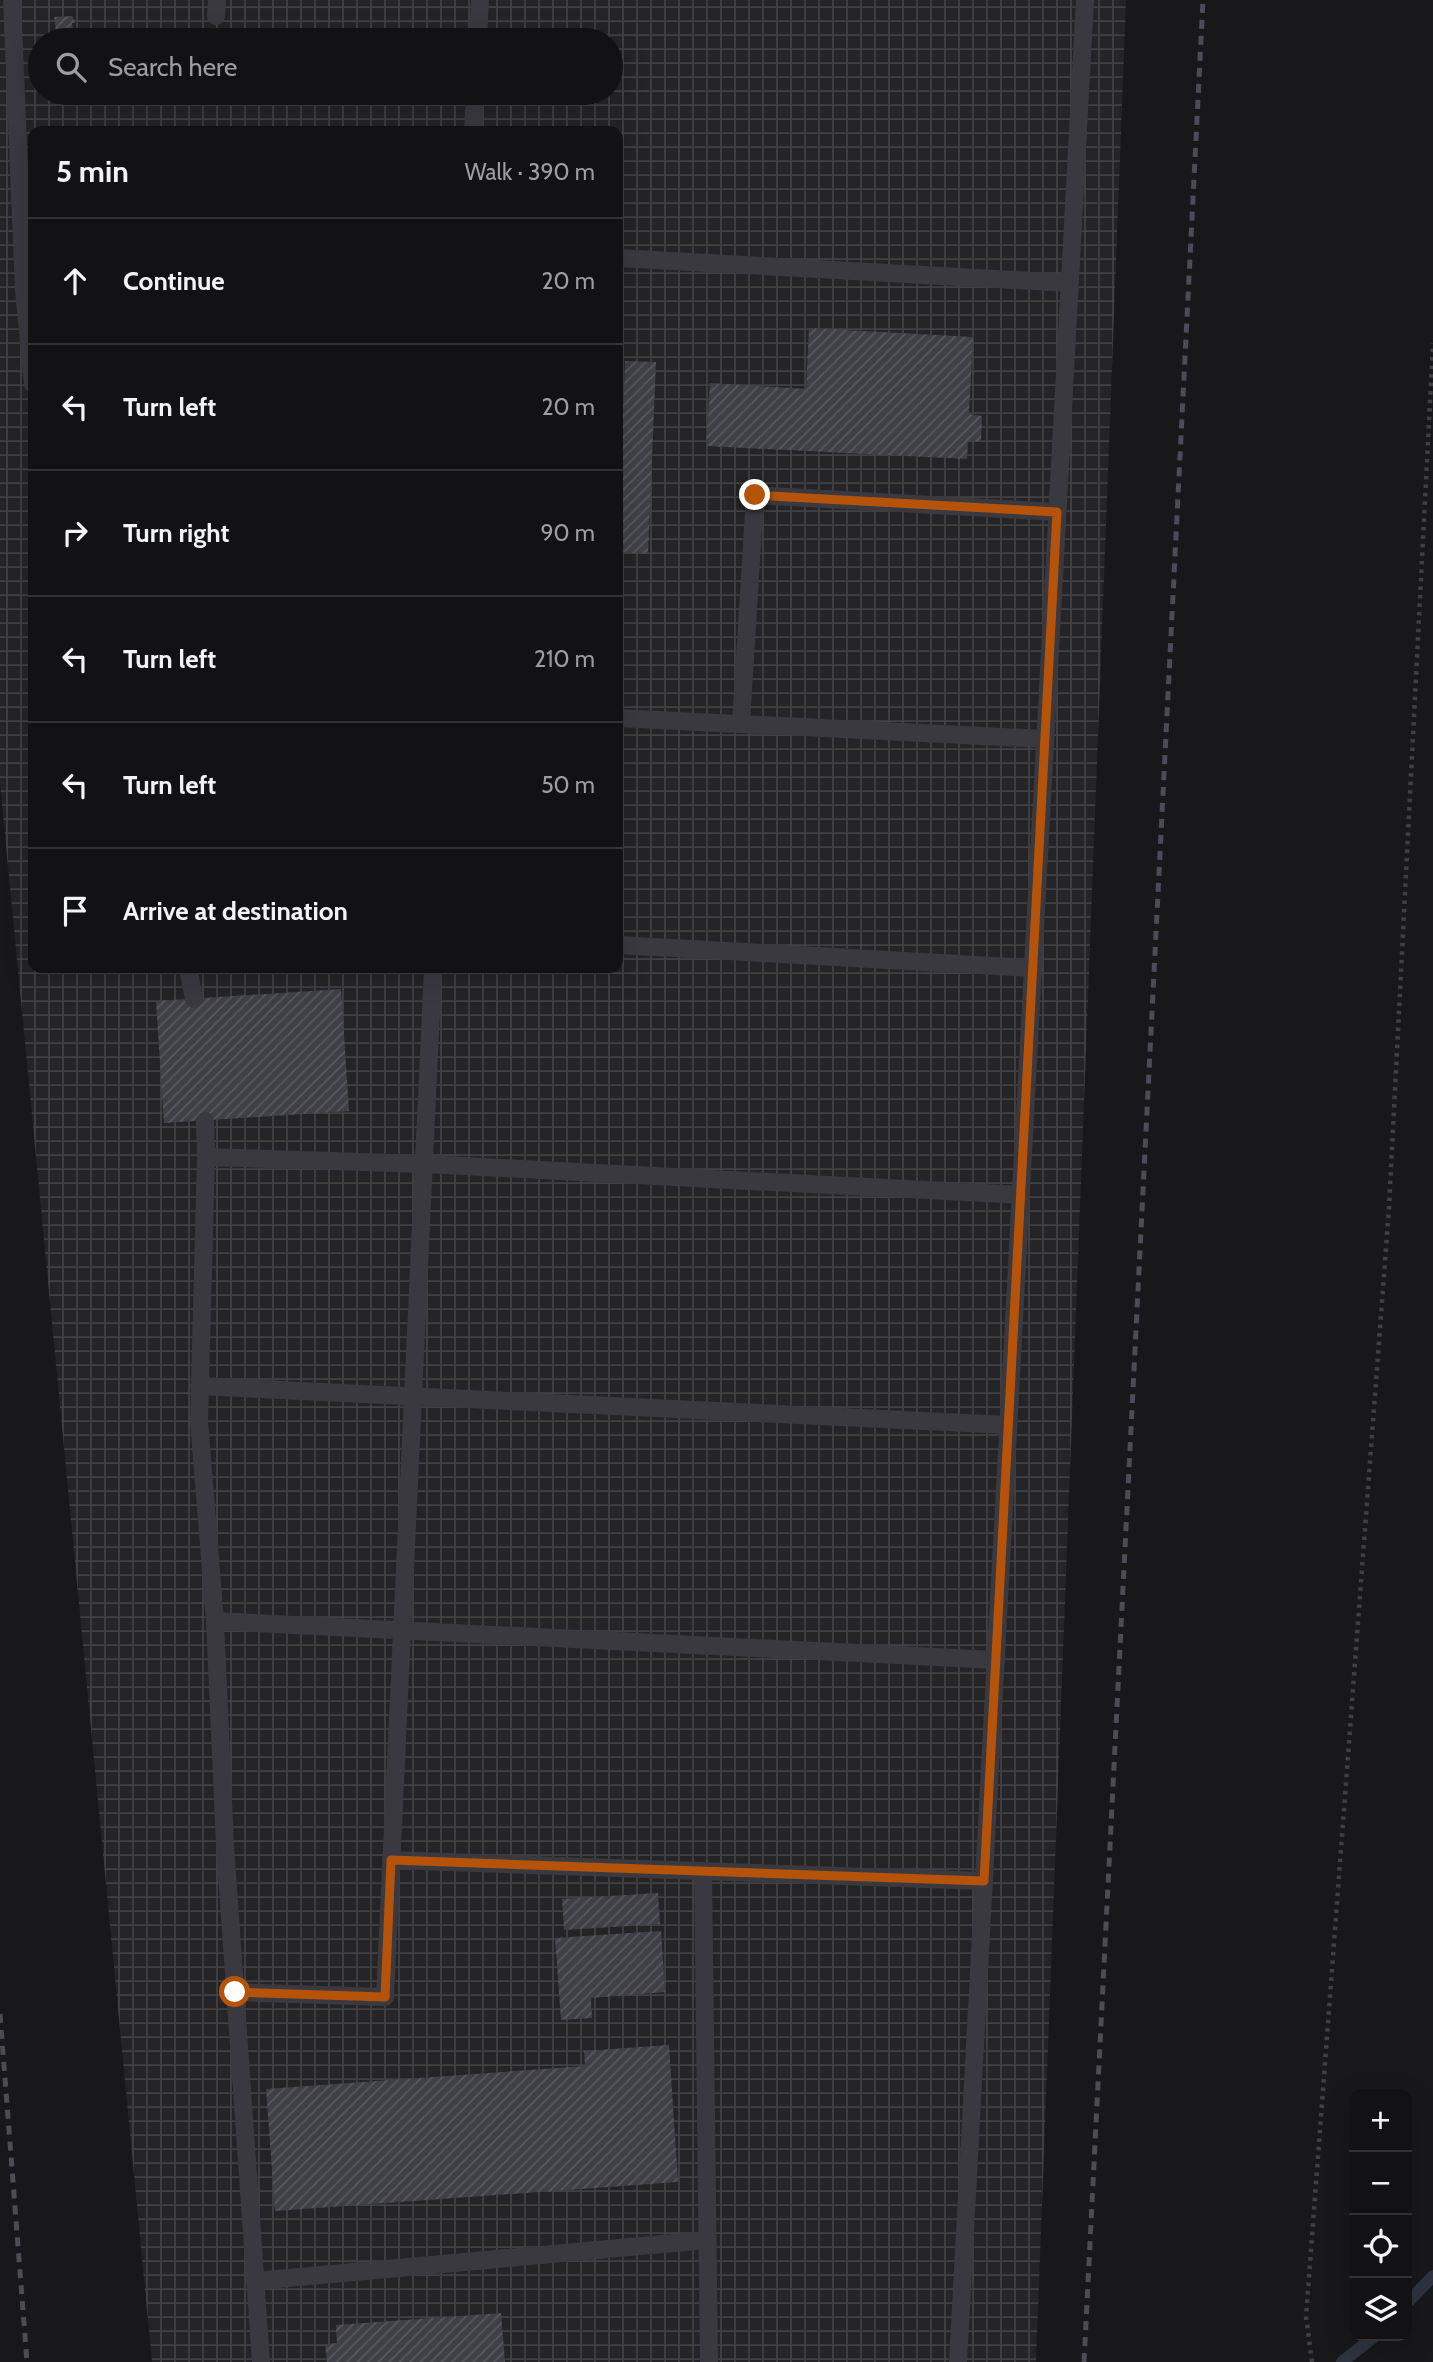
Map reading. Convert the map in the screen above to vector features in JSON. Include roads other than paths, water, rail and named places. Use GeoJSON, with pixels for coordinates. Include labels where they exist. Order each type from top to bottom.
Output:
{"type":"FeatureCollection","features":[{"type":"Feature","properties":{"kind":"lane"},"geometry":{"type":"LineString","coordinates":[[12,0],[26,195],[24,290],[28,332]]}},
{"type":"Feature","properties":{"kind":"lane"},"geometry":{"type":"LineString","coordinates":[[479,28],[480,0]]}},
{"type":"Feature","properties":{"kind":"lane"},"geometry":{"type":"LineString","coordinates":[[958,2362],[1085,0]]}},
{"type":"Feature","properties":{"kind":"lane"},"geometry":{"type":"LineString","coordinates":[[473,126],[474,105]]}},
{"type":"Feature","properties":{"kind":"lane"},"geometry":{"type":"LineString","coordinates":[[623,258],[1069,283]]}},
{"type":"Feature","properties":{"kind":"lane"},"geometry":{"type":"LineString","coordinates":[[741,723],[755,495],[1057,512]]}},
{"type":"Feature","properties":{"kind":"lane"},"geometry":{"type":"LineString","coordinates":[[623,718],[1045,739]]}},
{"type":"Feature","properties":{"kind":"lane"},"geometry":{"type":"LineString","coordinates":[[623,945],[1033,968]]}},
{"type":"Feature","properties":{"kind":"lane"},"geometry":{"type":"LineString","coordinates":[[189,973],[194,999]]}},
{"type":"Feature","properties":{"kind":"lane"},"geometry":{"type":"LineString","coordinates":[[235,1992],[385,1997],[433,973]]}},
{"type":"Feature","properties":{"kind":"lane"},"geometry":{"type":"LineString","coordinates":[[205,1121],[199,1421],[215,1621],[225,1845],[261,2362]]}},
{"type":"Feature","properties":{"kind":"lane"},"geometry":{"type":"LineString","coordinates":[[206,1157],[424,1164],[1021,1195]]}},
{"type":"Feature","properties":{"kind":"lane"},"geometry":{"type":"LineString","coordinates":[[200,1386],[1009,1425]]}},
{"type":"Feature","properties":{"kind":"lane"},"geometry":{"type":"LineString","coordinates":[[215,1621],[996,1660]]}},
{"type":"Feature","properties":{"kind":"lane"},"geometry":{"type":"LineString","coordinates":[[391,1860],[984,1881]]}},
{"type":"Feature","properties":{"kind":"lane"},"geometry":{"type":"LineString","coordinates":[[703,1871],[709,2362]]}},
{"type":"Feature","properties":{"kind":"lane"},"geometry":{"type":"LineString","coordinates":[[255,2281],[708,2240]]}},
{"type":"Feature","properties":{"kind":"waterway"},"geometry":{"type":"LineString","coordinates":[[1412,2298],[1433,2276]]}},
{"type":"Feature","properties":{"kind":"waterway"},"geometry":{"type":"LineString","coordinates":[[1342,2362],[1369,2341]]}},
{"type":"Feature","properties":{"kind":"railway"},"geometry":{"type":"LineString","coordinates":[[1084,2362],[1203,0]]}},
{"type":"Feature","properties":{"kind":"railway"},"geometry":{"type":"LineString","coordinates":[[0,2014],[27,2362]]}}]}
